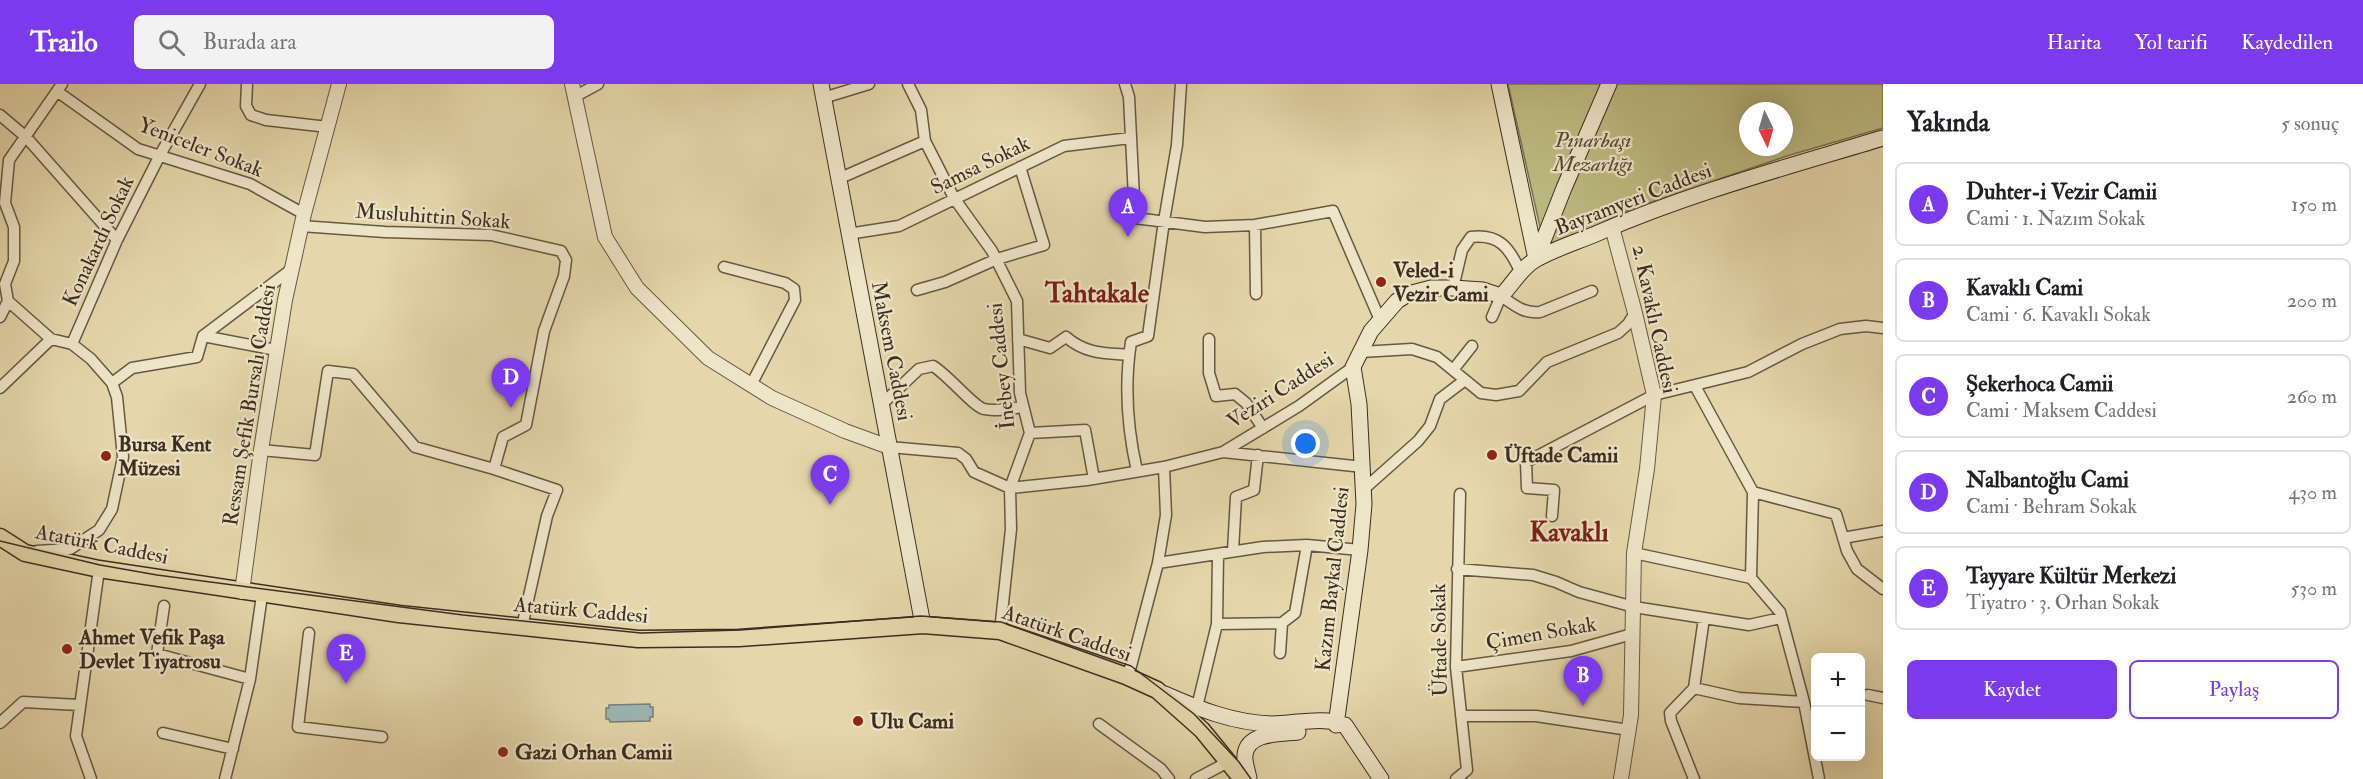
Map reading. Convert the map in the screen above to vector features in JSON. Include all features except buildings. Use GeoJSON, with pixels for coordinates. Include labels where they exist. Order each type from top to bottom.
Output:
{"type":"FeatureCollection","features":[{"type":"Feature","properties":{"kind":"main road"},"geometry":{"type":"LineString","coordinates":[[1499,84],[1536,259]]}},
{"type":"Feature","properties":{"kind":"main road"},"geometry":{"type":"LineString","coordinates":[[1501,296],[1511,286],[1520,271],[1536,259],[1609,84]]}},
{"type":"Feature","properties":{"kind":"main road","name":"Maksem Caddesi"},"geometry":{"type":"LineString","coordinates":[[822,91],[923,625]]}},
{"type":"Feature","properties":{"kind":"main road","name":"Bayramyeri Caddesi"},"geometry":{"type":"LineString","coordinates":[[1536,259],[1684,198],[1883,138]]}},
{"type":"Feature","properties":{"kind":"main road","name":"Veziri Caddesi"},"geometry":{"type":"LineString","coordinates":[[1353,367],[1371,331],[1397,301],[1408,294],[1431,288],[1453,288],[1483,290],[1501,296]]}},
{"type":"Feature","properties":{"kind":"main road","name":"Kazım Baykal Caddesi"},"geometry":{"type":"LineString","coordinates":[[1336,724],[1360,550],[1364,489],[1359,404],[1353,367]]}},
{"type":"Feature","properties":{"kind":"main road","name":"Atatürk Caddesi"},"geometry":{"type":"LineString","coordinates":[[1,546],[99,569],[262,595],[399,614],[638,639],[739,638],[923,625],[1000,632],[1126,676],[1157,690],[1202,730],[1242,779]]}},
{"type":"Feature","properties":{"kind":"main road"},"geometry":{"type":"LineString","coordinates":[[1157,690],[1228,718],[1250,723],[1297,724],[1329,721],[1345,725],[1381,779]]}},
{"type":"Feature","properties":{"kind":"main road"},"geometry":{"type":"LineString","coordinates":[[1249,779],[1245,756],[1248,745],[1256,739],[1327,729],[1336,724]]}},
{"type":"Feature","properties":{"kind":"street","name":"Konakardı Sokak"},"geometry":{"type":"LineString","coordinates":[[72,344],[117,240],[160,155],[200,84]]}},
{"type":"Feature","properties":{"kind":"street"},"geometry":{"type":"LineString","coordinates":[[246,84],[246,106],[251,115],[266,120],[327,127]]}},
{"type":"Feature","properties":{"kind":"street","name":"Ressam Şefik Bursalı Caddesi"},"geometry":{"type":"LineString","coordinates":[[242,592],[276,350],[303,220],[339,84]]}},
{"type":"Feature","properties":{"kind":"street"},"geometry":{"type":"LineString","coordinates":[[598,84],[573,90],[605,237],[637,288],[708,358],[772,398],[835,426],[889,447],[958,453],[966,459],[974,472],[1010,488]]}},
{"type":"Feature","properties":{"kind":"street"},"geometry":{"type":"LineString","coordinates":[[822,91],[869,84]]}},
{"type":"Feature","properties":{"kind":"street","name":"İnebey Caddesi"},"geometry":{"type":"LineString","coordinates":[[908,84],[921,110],[926,141],[954,198],[997,260],[1017,301],[1020,393],[1029,433],[1010,488],[1011,528],[1000,632]]}},
{"type":"Feature","properties":{"kind":"street"},"geometry":{"type":"LineString","coordinates":[[1125,84],[1129,97],[1136,218],[1205,227],[1255,225],[1333,212],[1380,320]]}},
{"type":"Feature","properties":{"kind":"street"},"geometry":{"type":"LineString","coordinates":[[1137,471],[1126,406],[1129,355],[1131,342],[1148,336],[1164,221],[1178,145],[1180,84]]}},
{"type":"Feature","properties":{"kind":"street","name":"Yeniceler Sokak"},"geometry":{"type":"LineString","coordinates":[[60,88],[138,149],[250,184],[303,220]]}},
{"type":"Feature","properties":{"kind":"street"},"geometry":{"type":"LineString","coordinates":[[25,553],[70,549],[99,530],[112,509],[123,457],[117,398],[112,383],[91,359],[72,344],[51,339],[8,301],[2,283],[14,261],[14,227],[5,203],[9,160],[60,88]]}},
{"type":"Feature","properties":{"kind":"street"},"geometry":{"type":"LineString","coordinates":[[0,115],[26,137],[117,240]]}},
{"type":"Feature","properties":{"kind":"street","name":"Samsa Sokak"},"geometry":{"type":"LineString","coordinates":[[848,234],[899,226],[1064,146],[1130,138]]}},
{"type":"Feature","properties":{"kind":"street"},"geometry":{"type":"LineString","coordinates":[[838,179],[926,141]]}},
{"type":"Feature","properties":{"kind":"street"},"geometry":{"type":"LineString","coordinates":[[917,290],[945,282],[997,260],[1044,245],[1020,167]]}},
{"type":"Feature","properties":{"kind":"street","name":"Musluhittin Sokak"},"geometry":{"type":"LineString","coordinates":[[303,220],[385,232],[491,235],[561,251],[566,260],[564,276],[544,331],[526,424],[503,437],[494,469]]}},
{"type":"Feature","properties":{"kind":"street"},"geometry":{"type":"LineString","coordinates":[[1255,225],[1256,294]]}},
{"type":"Feature","properties":{"kind":"street","name":"2. Kavaklı Caddesi"},"geometry":{"type":"LineString","coordinates":[[1612,227],[1654,395],[1647,469],[1634,553],[1629,730],[1621,779]]}},
{"type":"Feature","properties":{"kind":"street"},"geometry":{"type":"LineString","coordinates":[[1453,288],[1462,250],[1471,237],[1484,236],[1497,240],[1511,252],[1520,271]]}},
{"type":"Feature","properties":{"kind":"street"},"geometry":{"type":"LineString","coordinates":[[724,267],[785,283],[794,289],[795,300],[751,385]]}},
{"type":"Feature","properties":{"kind":"street"},"geometry":{"type":"LineString","coordinates":[[112,383],[132,368],[196,357],[203,336],[292,269]]}},
{"type":"Feature","properties":{"kind":"street"},"geometry":{"type":"LineString","coordinates":[[1492,317],[1501,296],[1520,309],[1532,313],[1540,312],[1592,291]]}},
{"type":"Feature","properties":{"kind":"street"},"geometry":{"type":"LineString","coordinates":[[0,317],[8,301]]}},
{"type":"Feature","properties":{"kind":"street"},"geometry":{"type":"LineString","coordinates":[[1361,352],[1412,349],[1437,357],[1481,393],[1496,395],[1519,391],[1547,362],[1618,333],[1635,313]]}},
{"type":"Feature","properties":{"kind":"street"},"geometry":{"type":"LineString","coordinates":[[1552,516],[1554,490],[1527,488],[1526,462],[1654,395],[1748,372],[1802,344],[1840,329],[1866,326],[1883,328]]}},
{"type":"Feature","properties":{"kind":"street"},"geometry":{"type":"LineString","coordinates":[[203,336],[276,350]]}},
{"type":"Feature","properties":{"kind":"street"},"geometry":{"type":"LineString","coordinates":[[1018,339],[1050,348],[1066,337],[1078,347],[1095,352],[1129,355]]}},
{"type":"Feature","properties":{"kind":"street"},"geometry":{"type":"LineString","coordinates":[[0,388],[51,339]]}},
{"type":"Feature","properties":{"kind":"street"},"geometry":{"type":"LineString","coordinates":[[1209,339],[1209,373],[1216,396],[1235,394],[1246,403],[1263,428]]}},
{"type":"Feature","properties":{"kind":"street"},"geometry":{"type":"LineString","coordinates":[[1453,370],[1472,346]]}},
{"type":"Feature","properties":{"kind":"street"},"geometry":{"type":"LineString","coordinates":[[881,405],[919,369],[933,366],[946,374],[969,399],[983,409],[1023,408]]}},
{"type":"Feature","properties":{"kind":"street","name":"Veziri Caddesi"},"geometry":{"type":"LineString","coordinates":[[1010,488],[1094,479],[1164,467],[1223,452],[1299,406],[1353,367]]}},
{"type":"Feature","properties":{"kind":"street"},"geometry":{"type":"LineString","coordinates":[[261,450],[315,455],[328,371],[353,374],[415,447],[494,469],[557,490],[547,516],[522,627]]}},
{"type":"Feature","properties":{"kind":"street"},"geometry":{"type":"LineString","coordinates":[[1364,489],[1418,441],[1430,426],[1440,399],[1465,380]]}},
{"type":"Feature","properties":{"kind":"street"},"geometry":{"type":"LineString","coordinates":[[1695,386],[1753,492],[1751,578]]}},
{"type":"Feature","properties":{"kind":"street"},"geometry":{"type":"LineString","coordinates":[[1029,433],[1085,430],[1094,479]]}},
{"type":"Feature","properties":{"kind":"street"},"geometry":{"type":"LineString","coordinates":[[1223,452],[1363,467]]}},
{"type":"Feature","properties":{"kind":"street"},"geometry":{"type":"LineString","coordinates":[[1233,552],[1236,497],[1254,490],[1258,455]]}},
{"type":"Feature","properties":{"kind":"street"},"geometry":{"type":"LineString","coordinates":[[1126,676],[1131,666],[1158,563],[1166,515],[1164,467]]}},
{"type":"Feature","properties":{"kind":"street"},"geometry":{"type":"LineString","coordinates":[[1753,492],[1836,514],[1847,551],[1857,568],[1883,589]]}},
{"type":"Feature","properties":{"kind":"street","name":"Üftade Sokak"},"geometry":{"type":"LineString","coordinates":[[1460,494],[1456,667],[1467,770]]}},
{"type":"Feature","properties":{"kind":"street"},"geometry":{"type":"LineString","coordinates":[[1843,538],[1883,531]]}},
{"type":"Feature","properties":{"kind":"street"},"geometry":{"type":"LineString","coordinates":[[1158,563],[1263,547],[1307,545],[1360,550]]}},
{"type":"Feature","properties":{"kind":"street"},"geometry":{"type":"LineString","coordinates":[[1217,624],[1282,623],[1295,612],[1307,545]]}},
{"type":"Feature","properties":{"kind":"street"},"geometry":{"type":"LineString","coordinates":[[1634,553],[1751,578],[1780,612],[1804,702],[1819,779]]}},
{"type":"Feature","properties":{"kind":"street"},"geometry":{"type":"LineString","coordinates":[[1197,707],[1217,624],[1218,554]]}},
{"type":"Feature","properties":{"kind":"street"},"geometry":{"type":"LineString","coordinates":[[90,779],[76,736],[99,569]]}},
{"type":"Feature","properties":{"kind":"street"},"geometry":{"type":"LineString","coordinates":[[1457,569],[1533,575],[1579,592],[1634,607],[1749,625],[1781,618]]}},
{"type":"Feature","properties":{"kind":"street"},"geometry":{"type":"LineString","coordinates":[[225,779],[250,679],[262,595]]}},
{"type":"Feature","properties":{"kind":"street"},"geometry":{"type":"LineString","coordinates":[[164,606],[157,654],[250,679]]}},
{"type":"Feature","properties":{"kind":"street"},"geometry":{"type":"LineString","coordinates":[[1694,779],[1678,741],[1670,713],[1694,688],[1704,618]]}},
{"type":"Feature","properties":{"kind":"street"},"geometry":{"type":"LineString","coordinates":[[1280,653],[1282,623]]}},
{"type":"Feature","properties":{"kind":"street"},"geometry":{"type":"LineString","coordinates":[[309,633],[298,727],[382,737]]}},
{"type":"Feature","properties":{"kind":"street","name":"Çimen Sokak"},"geometry":{"type":"LineString","coordinates":[[1456,667],[1571,651],[1632,634]]}},
{"type":"Feature","properties":{"kind":"street"},"geometry":{"type":"LineString","coordinates":[[1694,688],[1739,698],[1804,702]]}},
{"type":"Feature","properties":{"kind":"street"},"geometry":{"type":"LineString","coordinates":[[1868,695],[1883,698]]}},
{"type":"Feature","properties":{"kind":"street"},"geometry":{"type":"LineString","coordinates":[[0,723],[23,702],[80,705]]}},
{"type":"Feature","properties":{"kind":"street"},"geometry":{"type":"LineString","coordinates":[[1461,716],[1536,716],[1629,730]]}},
{"type":"Feature","properties":{"kind":"street"},"geometry":{"type":"LineString","coordinates":[[1099,724],[1161,769],[1169,779]]}},
{"type":"Feature","properties":{"kind":"street"},"geometry":{"type":"LineString","coordinates":[[163,733],[233,749]]}},
{"type":"Feature","properties":{"kind":"street"},"geometry":{"type":"LineString","coordinates":[[1196,779],[1228,762]]}},
{"type":"Feature","properties":{"kind":"street"},"geometry":{"type":"LineString","coordinates":[[1456,779],[1467,770],[1477,779]]}},
{"type":"Feature","properties":{"kind":"green space","name":"Pınarbaşı Mezarlığı"},"geometry":{"type":"Polygon","coordinates":[[[1508,84],[1883,84],[1883,128],[1793,154],[1793,102],[1739,102],[1739,156],[1787,156],[1634,208],[1545,249],[1508,84]]]}},
{"type":"Feature","properties":{"kind":"water"},"geometry":{"type":"Polygon","coordinates":[[[650,704],[650,707],[653,707],[653,717],[650,717],[650,721],[610,722],[606,719],[606,708],[609,708],[609,705],[650,704]]]}},
{"type":"Feature","properties":{"kind":"tram line"},"geometry":{"type":"LineString","coordinates":[[0,541],[100,565],[157,575],[463,615],[641,633],[740,630],[921,616],[1001,622],[1131,666],[1194,714],[1239,762],[1251,779]]}},
{"type":"Feature","properties":{"kind":"place","name":"Duhter-i Vezir Camii"},"geometry":{"type":"Point","coordinates":[1128,237]}},
{"type":"Feature","properties":{"kind":"place","name":"Veled-i Vezir Cami"},"geometry":{"type":"Point","coordinates":[1381,282]}},
{"type":"Feature","properties":{"kind":"place","name":"Nalbantoğlu Cami"},"geometry":{"type":"Point","coordinates":[511,408]}},
{"type":"Feature","properties":{"kind":"place","name":"Üftade Camii"},"geometry":{"type":"Point","coordinates":[1492,455]}},
{"type":"Feature","properties":{"kind":"place","name":"Bursa Kent Müzesi"},"geometry":{"type":"Point","coordinates":[106,456]}},
{"type":"Feature","properties":{"kind":"place","name":"Şekerhoca Camii"},"geometry":{"type":"Point","coordinates":[830,505]}},
{"type":"Feature","properties":{"kind":"place","name":"Ahmet Vefik Paşa Devlet Tiyatrosu"},"geometry":{"type":"Point","coordinates":[67,649]}},
{"type":"Feature","properties":{"kind":"place","name":"Tayyare Kültür Merkezi"},"geometry":{"type":"Point","coordinates":[346,684]}},
{"type":"Feature","properties":{"kind":"place","name":"Kavaklı Cami"},"geometry":{"type":"Point","coordinates":[1583,706]}},
{"type":"Feature","properties":{"kind":"place","name":"Ulu Cami"},"geometry":{"type":"Point","coordinates":[858,721]}},
{"type":"Feature","properties":{"kind":"place","name":"Gazi Orhan Camii"},"geometry":{"type":"Point","coordinates":[503,752]}},
{"type":"Feature","properties":{"kind":"district","name":"Tahtakale"},"geometry":{"type":"Point","coordinates":[1097,293]}},
{"type":"Feature","properties":{"kind":"district","name":"Kavaklı"},"geometry":{"type":"Point","coordinates":[1569,532]}}]}
